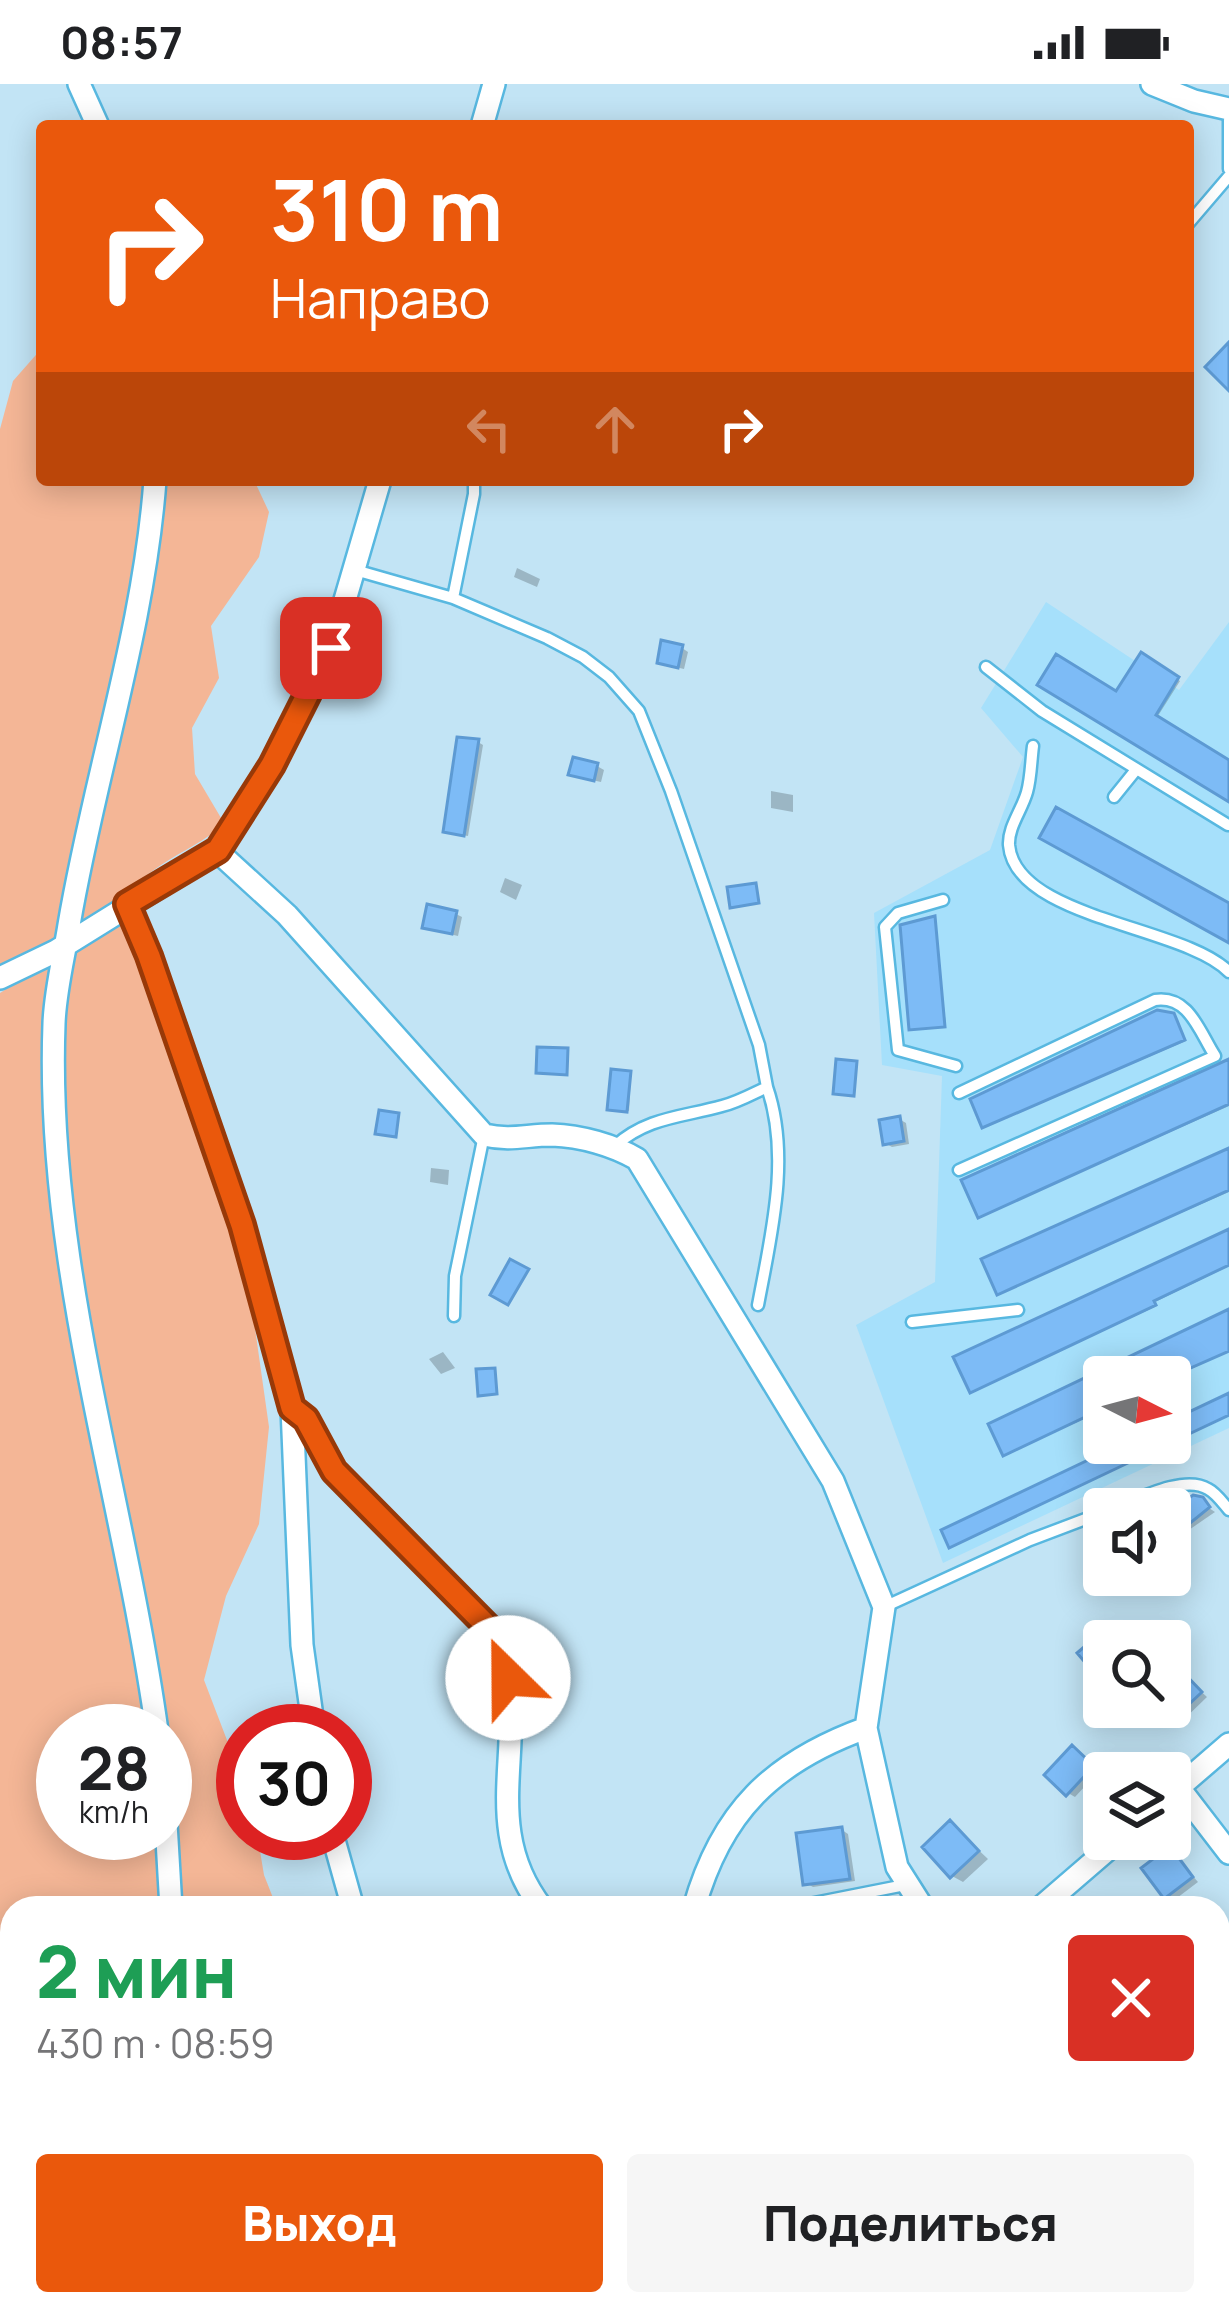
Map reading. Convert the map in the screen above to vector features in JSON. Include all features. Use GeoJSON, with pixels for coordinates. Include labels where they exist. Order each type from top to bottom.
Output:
{"type":"FeatureCollection","features":[{"type":"Feature","properties":{"kind":"street"},"geometry":{"type":"LineString","coordinates":[[79,84],[95,120]]}},
{"type":"Feature","properties":{"kind":"street"},"geometry":{"type":"LineString","coordinates":[[484,120],[494,84]]}},
{"type":"Feature","properties":{"kind":"street"},"geometry":{"type":"LineString","coordinates":[[1152,84],[1229,109]]}},
{"type":"Feature","properties":{"kind":"street"},"geometry":{"type":"LineString","coordinates":[[153,1704],[133,1580],[72,1291],[62,1212],[54,1018],[80,862],[132,632],[154,486]]}},
{"type":"Feature","properties":{"kind":"street"},"geometry":{"type":"LineString","coordinates":[[0,978],[66,944],[218,850],[272,765],[331,648],[378,486]]}},
{"type":"Feature","properties":{"kind":"street"},"geometry":{"type":"LineString","coordinates":[[218,850],[287,915],[484,1135],[510,1141],[553,1135],[615,1146],[637,1159],[833,1481],[884,1607],[866,1728],[897,1867],[913,1896]]}},
{"type":"Feature","properties":{"kind":"street"},"geometry":{"type":"LineString","coordinates":[[127,904],[242,1225],[292,1408],[302,1645],[310,1704]]}},
{"type":"Feature","properties":{"kind":"street"},"geometry":{"type":"LineString","coordinates":[[292,1408],[306,1419],[334,1471],[488,1627],[502,1650],[511,1726],[506,1828],[514,1862],[535,1896]]}},
{"type":"Feature","properties":{"kind":"street"},"geometry":{"type":"LineString","coordinates":[[697,1896],[725,1829],[759,1787],[797,1760],[866,1728]]}},
{"type":"Feature","properties":{"kind":"street"},"geometry":{"type":"LineString","coordinates":[[1191,1778],[1229,1744]]}},
{"type":"Feature","properties":{"kind":"street"},"geometry":{"type":"LineString","coordinates":[[1191,1810],[1229,1853]]}},
{"type":"Feature","properties":{"kind":"street"},"geometry":{"type":"LineString","coordinates":[[168,1860],[170,1896]]}},
{"type":"Feature","properties":{"kind":"street"},"geometry":{"type":"LineString","coordinates":[[340,1860],[350,1896]]}},
{"type":"Feature","properties":{"kind":"street"},"geometry":{"type":"LineString","coordinates":[[1054,1896],[1096,1860]]}},
{"type":"Feature","properties":{"kind":"lane"},"geometry":{"type":"LineString","coordinates":[[1194,217],[1229,173],[1229,120]]}},
{"type":"Feature","properties":{"kind":"lane"},"geometry":{"type":"LineString","coordinates":[[453,598],[474,486]]}},
{"type":"Feature","properties":{"kind":"lane"},"geometry":{"type":"LineString","coordinates":[[352,569],[453,598],[583,657],[609,677],[639,711],[759,1045],[773,1105],[777,1207],[758,1305]]}},
{"type":"Feature","properties":{"kind":"lane"},"geometry":{"type":"LineString","coordinates":[[986,667],[1042,711],[1228,825]]}},
{"type":"Feature","properties":{"kind":"lane"},"geometry":{"type":"LineString","coordinates":[[1033,746],[1028,790],[1009,841],[1012,860],[1028,880],[1063,903],[1189,947],[1229,972]]}},
{"type":"Feature","properties":{"kind":"lane"},"geometry":{"type":"LineString","coordinates":[[1114,796],[1135,771]]}},
{"type":"Feature","properties":{"kind":"lane"},"geometry":{"type":"LineString","coordinates":[[943,900],[898,913],[885,927],[895,1045],[902,1053],[956,1066]]}},
{"type":"Feature","properties":{"kind":"lane"},"geometry":{"type":"LineString","coordinates":[[959,1093],[1155,1000],[1170,998],[1183,1004],[1215,1056]]}},
{"type":"Feature","properties":{"kind":"lane"},"geometry":{"type":"LineString","coordinates":[[959,1170],[1229,1051]]}},
{"type":"Feature","properties":{"kind":"lane"},"geometry":{"type":"LineString","coordinates":[[615,1146],[633,1130],[684,1112],[718,1108],[766,1087]]}},
{"type":"Feature","properties":{"kind":"lane"},"geometry":{"type":"LineString","coordinates":[[454,1316],[455,1276],[484,1135]]}},
{"type":"Feature","properties":{"kind":"lane"},"geometry":{"type":"LineString","coordinates":[[911,1322],[1018,1310]]}},
{"type":"Feature","properties":{"kind":"lane"},"geometry":{"type":"LineString","coordinates":[[1175,1488],[1197,1485],[1210,1490],[1229,1510]]}},
{"type":"Feature","properties":{"kind":"lane"},"geometry":{"type":"LineString","coordinates":[[884,1607],[1083,1520]]}},
{"type":"Feature","properties":{"kind":"lane"},"geometry":{"type":"LineString","coordinates":[[851,1896],[905,1886]]}},
{"type":"Feature","properties":{"kind":"shaded area"},"geometry":{"type":"Polygon","coordinates":[[[36,355],[36,486],[257,486],[269,512],[259,557],[211,626],[219,678],[192,728],[195,774],[224,823],[64,936],[0,965],[0,429],[13,381],[36,355]]]}},
{"type":"Feature","properties":{"kind":"shaded area"},"geometry":{"type":"Polygon","coordinates":[[[1046,602],[1179,690],[1229,622],[1229,1428],[1191,1446],[1191,1356],[1083,1356],[1083,1464],[1153,1464],[1102,1488],[1083,1488],[1083,1497],[943,1563],[856,1325],[935,1282],[942,1076],[882,1065],[874,913],[990,850],[1023,757],[981,708],[1046,602]]]}},
{"type":"Feature","properties":{"kind":"shaded area"},"geometry":{"type":"Polygon","coordinates":[[[126,907],[246,1265],[269,1427],[259,1524],[226,1596],[204,1680],[216,1711],[216,1860],[262,1860],[272,1896],[0,1896],[0,993],[126,907]]]}},
{"type":"Feature","properties":{"kind":"building"},"geometry":{"type":"Polygon","coordinates":[[[1229,342],[1229,391],[1205,367],[1229,342]]]}},
{"type":"Feature","properties":{"kind":"building"},"geometry":{"type":"Polygon","coordinates":[[[661,640],[683,645],[678,668],[657,663],[661,640]]]}},
{"type":"Feature","properties":{"kind":"building"},"geometry":{"type":"Polygon","coordinates":[[[1141,652],[1179,677],[1156,715],[1229,760],[1229,802],[1037,685],[1056,654],[1116,691],[1141,652]]]}},
{"type":"Feature","properties":{"kind":"building"},"geometry":{"type":"Polygon","coordinates":[[[457,737],[479,739],[464,836],[443,832],[457,737]]]}},
{"type":"Feature","properties":{"kind":"building"},"geometry":{"type":"Polygon","coordinates":[[[573,757],[598,763],[594,781],[568,775],[573,757]]]}},
{"type":"Feature","properties":{"kind":"building"},"geometry":{"type":"Polygon","coordinates":[[[1056,807],[1229,903],[1229,943],[1039,838],[1056,807]]]}},
{"type":"Feature","properties":{"kind":"building"},"geometry":{"type":"Polygon","coordinates":[[[756,883],[759,903],[730,908],[727,887],[756,883]]]}},
{"type":"Feature","properties":{"kind":"building"},"geometry":{"type":"Polygon","coordinates":[[[427,904],[457,911],[452,934],[422,928],[427,904]]]}},
{"type":"Feature","properties":{"kind":"building"},"geometry":{"type":"Polygon","coordinates":[[[935,916],[945,1027],[909,1030],[900,925],[935,916]]]}},
{"type":"Feature","properties":{"kind":"building"},"geometry":{"type":"Polygon","coordinates":[[[1157,1010],[1174,1013],[1185,1040],[982,1128],[970,1099],[1157,1010]]]}},
{"type":"Feature","properties":{"kind":"building"},"geometry":{"type":"Polygon","coordinates":[[[537,1047],[568,1048],[567,1075],[536,1073],[537,1047]]]}},
{"type":"Feature","properties":{"kind":"building"},"geometry":{"type":"Polygon","coordinates":[[[836,1059],[857,1061],[854,1096],[833,1094],[836,1059]]]}},
{"type":"Feature","properties":{"kind":"building"},"geometry":{"type":"Polygon","coordinates":[[[1229,1059],[1229,1104],[978,1218],[961,1180],[1229,1059]]]}},
{"type":"Feature","properties":{"kind":"building"},"geometry":{"type":"Polygon","coordinates":[[[611,1069],[631,1071],[627,1112],[607,1110],[611,1069]]]}},
{"type":"Feature","properties":{"kind":"building"},"geometry":{"type":"Polygon","coordinates":[[[379,1110],[399,1113],[396,1137],[375,1134],[379,1110]]]}},
{"type":"Feature","properties":{"kind":"building"},"geometry":{"type":"Polygon","coordinates":[[[900,1116],[904,1141],[883,1145],[879,1120],[900,1116]]]}},
{"type":"Feature","properties":{"kind":"building"},"geometry":{"type":"Polygon","coordinates":[[[1229,1148],[1229,1190],[997,1295],[981,1259],[1229,1148]]]}},
{"type":"Feature","properties":{"kind":"building"},"geometry":{"type":"Polygon","coordinates":[[[1229,1229],[1229,1265],[970,1393],[953,1357],[1229,1229]]]}},
{"type":"Feature","properties":{"kind":"building"},"geometry":{"type":"Polygon","coordinates":[[[510,1259],[529,1269],[508,1305],[490,1295],[510,1259]]]}},
{"type":"Feature","properties":{"kind":"building"},"geometry":{"type":"Polygon","coordinates":[[[1229,1309],[1229,1351],[1191,1368],[1191,1356],[1131,1356],[1229,1309]]]}},
{"type":"Feature","properties":{"kind":"building"},"geometry":{"type":"Polygon","coordinates":[[[495,1368],[497,1394],[478,1396],[476,1369],[495,1368]]]}},
{"type":"Feature","properties":{"kind":"building"},"geometry":{"type":"Polygon","coordinates":[[[1083,1379],[1083,1418],[1003,1456],[988,1424],[1083,1379]]]}},
{"type":"Feature","properties":{"kind":"building"},"geometry":{"type":"Polygon","coordinates":[[[1229,1393],[1229,1415],[1191,1433],[1191,1411],[1229,1393]]]}},
{"type":"Feature","properties":{"kind":"building"},"geometry":{"type":"Polygon","coordinates":[[[1083,1462],[1126,1464],[949,1548],[941,1530],[1083,1462]]]}},
{"type":"Feature","properties":{"kind":"building"},"geometry":{"type":"Polygon","coordinates":[[[1191,1497],[1203,1497],[1210,1507],[1191,1522],[1191,1497]]]}},
{"type":"Feature","properties":{"kind":"building"},"geometry":{"type":"Polygon","coordinates":[[[1191,1680],[1202,1692],[1191,1702],[1191,1680]]]}},
{"type":"Feature","properties":{"kind":"building"},"geometry":{"type":"Polygon","coordinates":[[[1072,1745],[1083,1756],[1083,1778],[1066,1796],[1044,1775],[1072,1745]]]}},
{"type":"Feature","properties":{"kind":"building"},"geometry":{"type":"Polygon","coordinates":[[[950,1820],[979,1851],[950,1878],[922,1847],[950,1820]]]}},
{"type":"Feature","properties":{"kind":"building"},"geometry":{"type":"Polygon","coordinates":[[[842,1827],[850,1879],[803,1885],[796,1833],[842,1827]]]}},
{"type":"Feature","properties":{"kind":"building"},"geometry":{"type":"Polygon","coordinates":[[[1152,1860],[1180,1860],[1193,1877],[1162,1896],[1141,1868],[1152,1860]]]}},
{"type":"Feature","properties":{"kind":"route"},"geometry":{"type":"LineString","coordinates":[[331,648],[272,765],[218,850],[127,904],[242,1225],[292,1408],[306,1419],[334,1471],[488,1627],[502,1650],[508,1678]]}}]}
